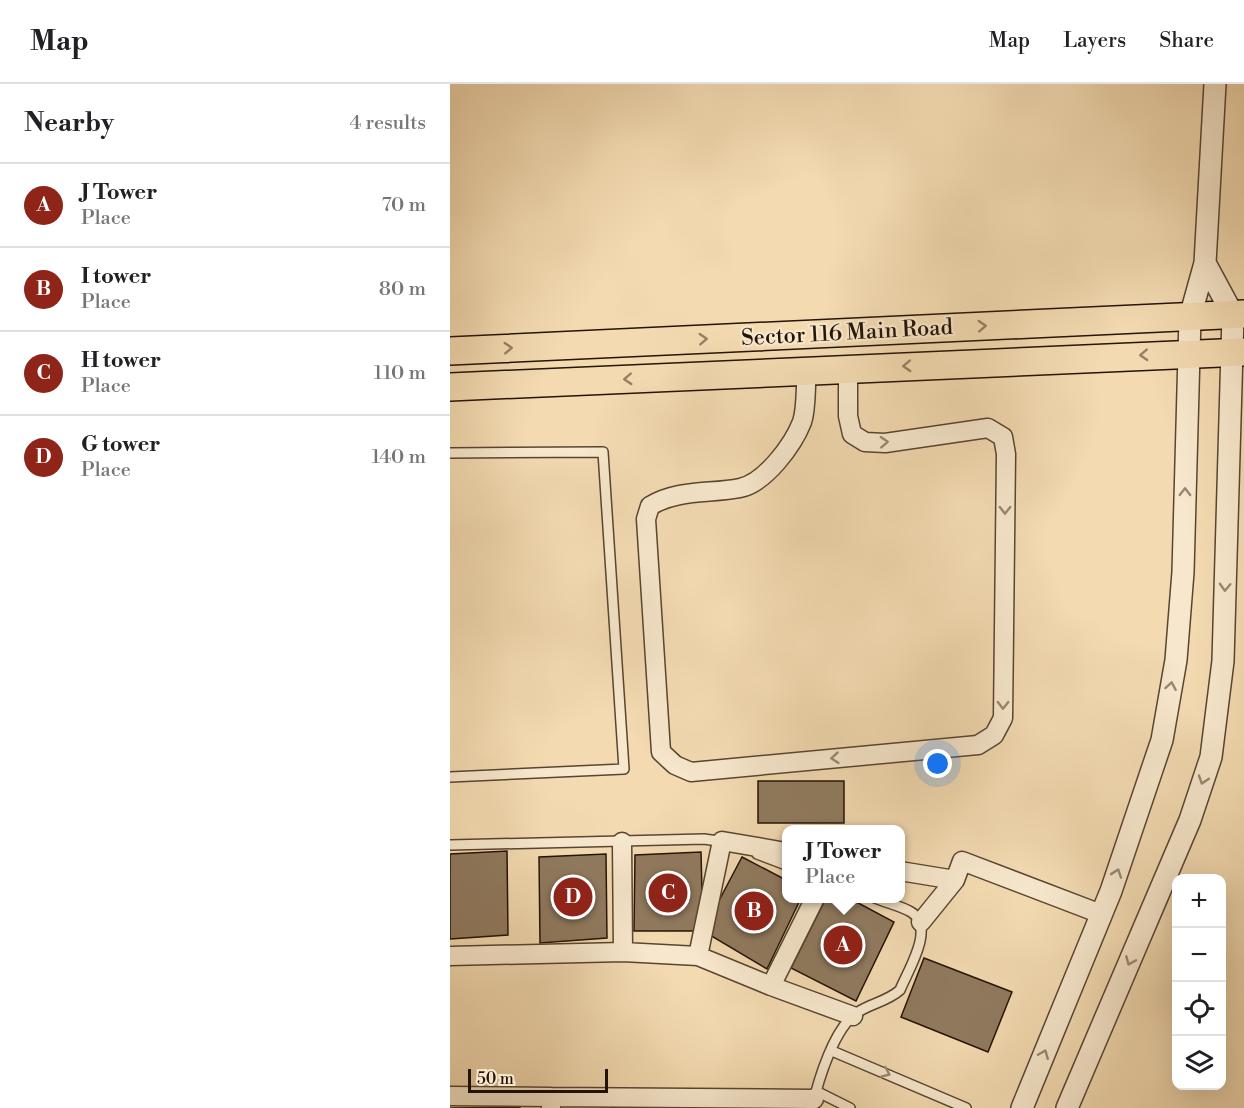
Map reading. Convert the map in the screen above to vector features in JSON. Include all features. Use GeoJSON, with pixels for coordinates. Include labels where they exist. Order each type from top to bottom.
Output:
{"type":"FeatureCollection","features":[{"type":"Feature","properties":{"kind":"main road","name":"Sector 116 Main Road"},"geometry":{"type":"LineString","coordinates":[[450,351],[1239,315]]}},
{"type":"Feature","properties":{"kind":"main road","name":"Sector 116 Main Road"},"geometry":{"type":"LineString","coordinates":[[450,387],[1189,352],[1239,352]]}},
{"type":"Feature","properties":{"kind":"street"},"geometry":{"type":"LineString","coordinates":[[1022,1108],[1101,914],[1162,740],[1176,660],[1183,572],[1190,317],[1205,263],[1215,84]]}},
{"type":"Feature","properties":{"kind":"street"},"geometry":{"type":"LineString","coordinates":[[1067,1108],[1190,820],[1211,758],[1222,661],[1239,352],[1239,315],[1205,263]]}},
{"type":"Feature","properties":{"kind":"street"},"geometry":{"type":"LineString","coordinates":[[807,371],[802,421],[762,479],[742,487],[681,494],[660,500],[650,506],[646,519],[661,752],[675,765],[692,772],[978,744],[994,735],[1003,718],[1006,454],[1003,437],[988,429],[885,443],[865,442],[852,434],[848,416],[848,369]]}},
{"type":"Feature","properties":{"kind":"street"},"geometry":{"type":"LineString","coordinates":[[698,956],[722,841],[782,851]]}},
{"type":"Feature","properties":{"kind":"street"},"geometry":{"type":"LineString","coordinates":[[622,842],[623,952]]}},
{"type":"Feature","properties":{"kind":"street"},"geometry":{"type":"LineString","coordinates":[[921,922],[955,880],[962,861],[1101,914]]}},
{"type":"Feature","properties":{"kind":"street"},"geometry":{"type":"LineString","coordinates":[[905,872],[955,880]]}},
{"type":"Feature","properties":{"kind":"street"},"geometry":{"type":"LineString","coordinates":[[771,986],[812,903]]}},
{"type":"Feature","properties":{"kind":"street"},"geometry":{"type":"LineString","coordinates":[[450,956],[623,952],[698,956],[853,1016]]}},
{"type":"Feature","properties":{"kind":"street"},"geometry":{"type":"LineString","coordinates":[[450,1096],[551,1103],[814,1100]]}},
{"type":"Feature","properties":{"kind":"lane"},"geometry":{"type":"LineString","coordinates":[[450,453],[603,452],[624,769],[450,777]]}},
{"type":"Feature","properties":{"kind":"lane"},"geometry":{"type":"LineString","coordinates":[[450,845],[704,839],[722,841],[782,864]]}},
{"type":"Feature","properties":{"kind":"lane"},"geometry":{"type":"LineString","coordinates":[[850,1108],[814,1100],[838,1035],[853,1016],[893,996],[900,990],[924,933],[921,922],[912,913],[887,903]]}},
{"type":"Feature","properties":{"kind":"lane"},"geometry":{"type":"LineString","coordinates":[[832,1051],[966,1108]]}},
{"type":"Feature","properties":{"kind":"building"},"geometry":{"type":"Polygon","coordinates":[[[758,781],[844,781],[844,823],[758,823],[758,781]]]}},
{"type":"Feature","properties":{"kind":"building"},"geometry":{"type":"Polygon","coordinates":[[[507,851],[508,935],[450,939],[450,854],[507,851]]]}},
{"type":"Feature","properties":{"kind":"building"},"geometry":{"type":"Polygon","coordinates":[[[701,852],[703,931],[634,931],[635,855],[701,852]]]}},
{"type":"Feature","properties":{"kind":"building"},"geometry":{"type":"Polygon","coordinates":[[[606,854],[607,938],[540,943],[539,857],[606,854]]]}},
{"type":"Feature","properties":{"kind":"building"},"geometry":{"type":"Polygon","coordinates":[[[742,857],[782,878],[782,903],[799,903],[767,969],[703,931],[742,857]]]}},
{"type":"Feature","properties":{"kind":"building"},"geometry":{"type":"Polygon","coordinates":[[[824,903],[858,903],[894,922],[856,1001],[791,968],[824,903]]]}},
{"type":"Feature","properties":{"kind":"building"},"geometry":{"type":"Polygon","coordinates":[[[924,958],[1012,992],[988,1052],[901,1017],[924,958]]]}},
{"type":"Feature","properties":{"kind":"building"},"geometry":{"type":"Polygon","coordinates":[[[520,1107],[520,1108],[450,1108],[520,1107]]]}},
{"type":"Feature","properties":{"kind":"place","name":"H tower"},"geometry":{"type":"Point","coordinates":[668,893]}},
{"type":"Feature","properties":{"kind":"place","name":"G tower"},"geometry":{"type":"Point","coordinates":[573,897]}},
{"type":"Feature","properties":{"kind":"place","name":"I tower"},"geometry":{"type":"Point","coordinates":[754,911]}},
{"type":"Feature","properties":{"kind":"place","name":"J Tower"},"geometry":{"type":"Point","coordinates":[843,945]}}]}
